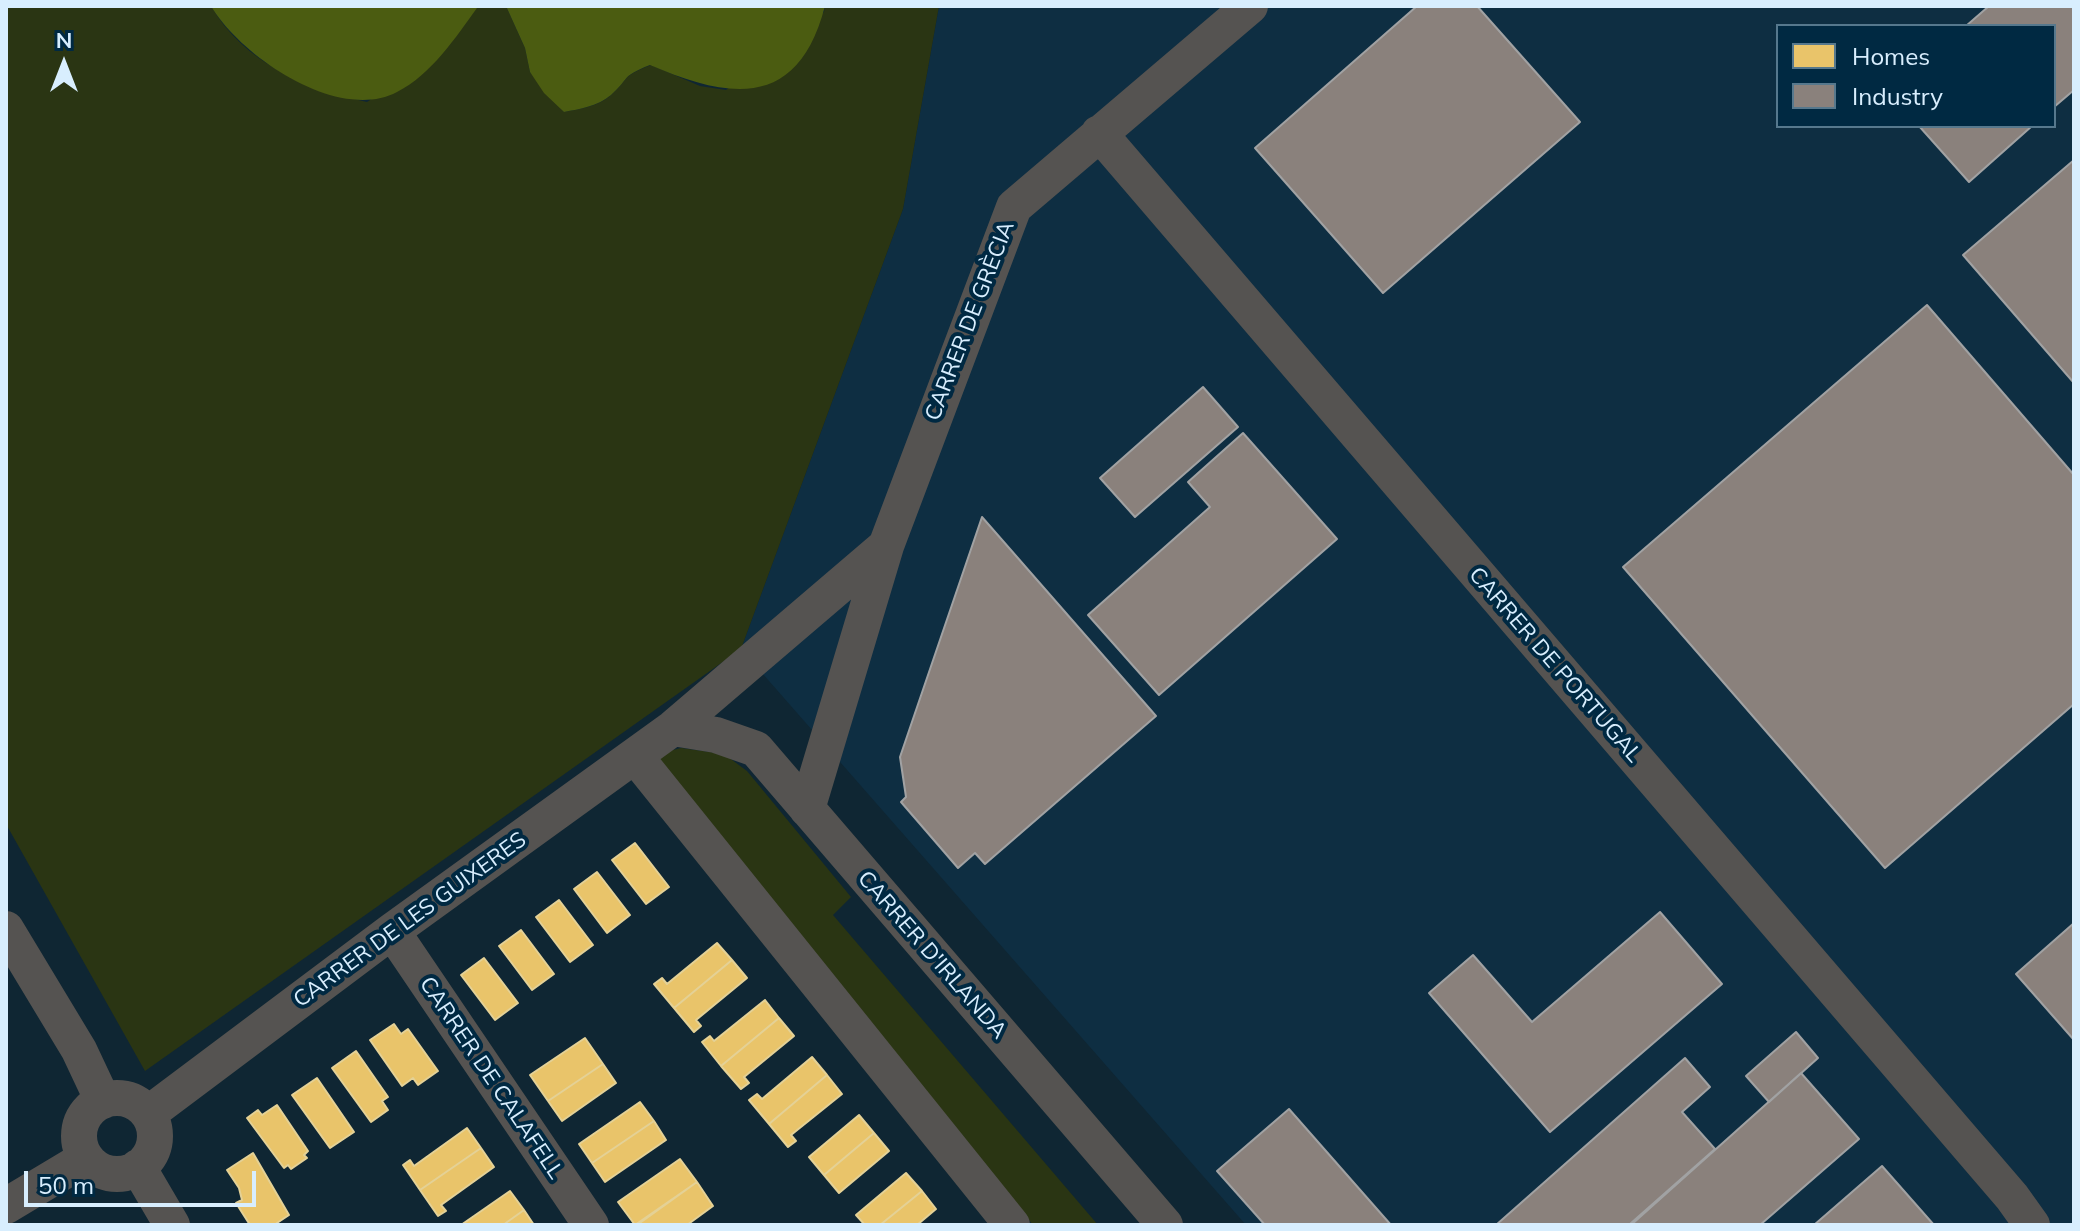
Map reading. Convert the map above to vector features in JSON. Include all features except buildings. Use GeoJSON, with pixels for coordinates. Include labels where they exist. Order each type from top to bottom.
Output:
{"type":"FeatureCollection","features":[{"type":"Feature","properties":{"kind":"street","name":"CARRER DE GRÈCIA"},"geometry":{"type":"LineString","coordinates":[[807,809],[886,546],[1014,207],[1250,6]]}},
{"type":"Feature","properties":{"kind":"street","name":"CARRER DE PORTUGAL"},"geometry":{"type":"LineString","coordinates":[[1099,133],[2020,1216]]}},
{"type":"Feature","properties":{"kind":"street","name":"CARRER DE GRÈCIA"},"geometry":{"type":"LineString","coordinates":[[673,728],[886,546]]}},
{"type":"Feature","properties":{"kind":"street","name":"CARRER DE LES GUIXERES"},"geometry":{"type":"LineString","coordinates":[[148,1114],[392,931],[673,728]]}},
{"type":"Feature","properties":{"kind":"street","name":"CARRER D'IRLANDA"},"geometry":{"type":"LineString","coordinates":[[673,728],[716,735],[756,749],[1165,1225]]}},
{"type":"Feature","properties":{"kind":"street"},"geometry":{"type":"LineString","coordinates":[[635,756],[1012,1225]]}},
{"type":"Feature","properties":{"kind":"street"},"geometry":{"type":"LineString","coordinates":[[6,929],[79,1050],[103,1101]]}},
{"type":"Feature","properties":{"kind":"street","name":"CARRER DE CALAFELL"},"geometry":{"type":"LineString","coordinates":[[392,931],[591,1225]]}},
{"type":"Feature","properties":{"kind":"street"},"geometry":{"type":"LineString","coordinates":[[130,1100],[148,1114],[154,1127],[154,1145],[138,1167],[126,1173],[108,1173],[86,1158],[80,1145],[80,1127],[91,1108],[103,1101],[130,1100]]}},
{"type":"Feature","properties":{"kind":"street"},"geometry":{"type":"LineString","coordinates":[[6,1206],[86,1158]]}},
{"type":"Feature","properties":{"kind":"street"},"geometry":{"type":"LineString","coordinates":[[138,1167],[172,1225]]}},
{"type":"Feature","properties":{"kind":"shaded area"},"geometry":{"type":"Polygon","coordinates":[[[939,6],[2074,6],[2074,1225],[1246,1225],[741,649],[903,209],[939,6]]]}},
{"type":"Feature","properties":{"kind":"green space"},"geometry":{"type":"Polygon","coordinates":[[[6,6],[211,6],[241,43],[278,70],[321,89],[367,102],[442,53],[477,7],[506,6],[525,48],[530,72],[564,112],[601,102],[630,75],[651,65],[700,86],[726,90],[824,12],[825,6],[939,6],[903,209],[741,649],[145,1071],[6,824],[6,6]]]}},
{"type":"Feature","properties":{"kind":"green space"},"geometry":{"type":"Polygon","coordinates":[[[211,6],[483,6],[477,8],[442,54],[409,85],[374,99],[348,99],[321,92],[268,64],[225,26],[211,6]]]}},
{"type":"Feature","properties":{"kind":"green space"},"geometry":{"type":"Polygon","coordinates":[[[506,6],[825,6],[813,40],[798,64],[779,79],[758,87],[734,89],[680,77],[650,65],[630,75],[600,102],[564,112],[544,93],[530,72],[525,48],[506,6]]]}},
{"type":"Feature","properties":{"kind":"green space"},"geometry":{"type":"Polygon","coordinates":[[[681,748],[724,754],[747,771],[851,897],[833,915],[1098,1225],[1033,1225],[651,762],[661,753],[681,748]]]}}]}
